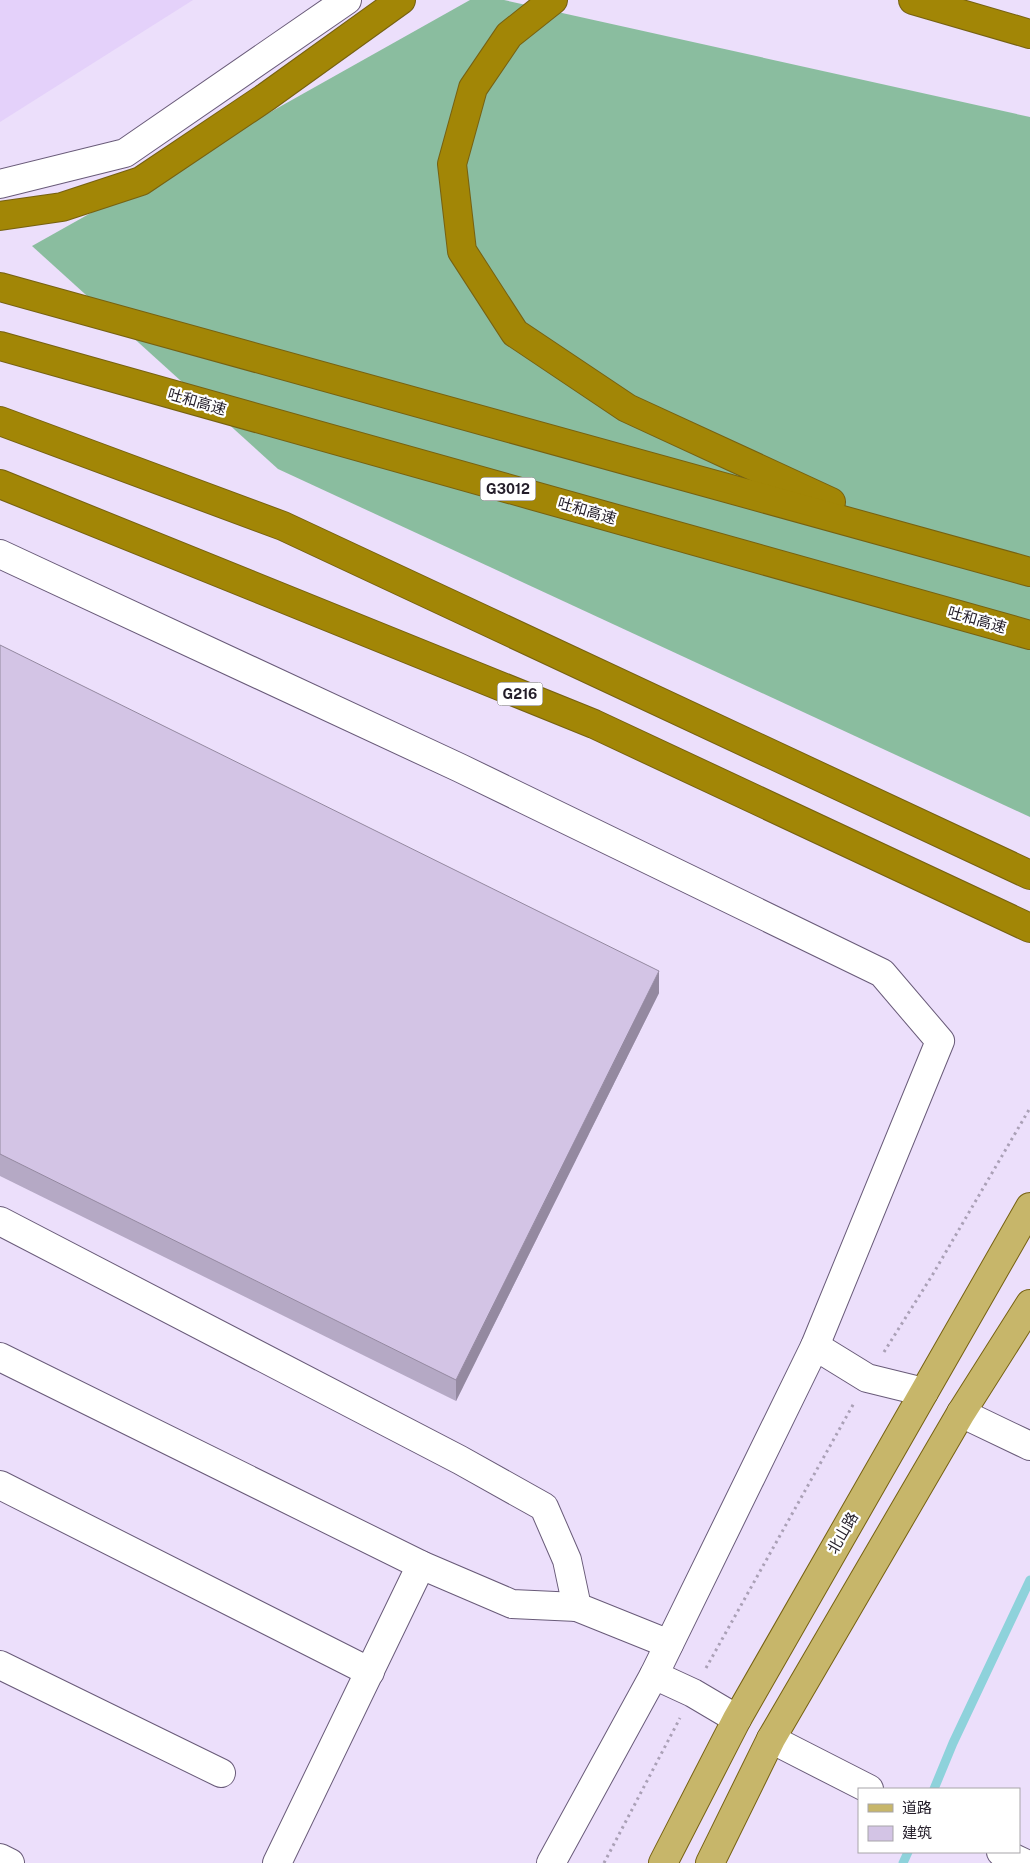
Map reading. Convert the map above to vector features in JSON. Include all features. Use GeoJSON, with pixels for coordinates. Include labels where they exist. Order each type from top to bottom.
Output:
{"type":"FeatureCollection","features":[{"type":"Feature","properties":{"kind":"highway"},"geometry":{"type":"LineString","coordinates":[[0,216],[62,207],[140,181],[266,98],[401,0]]}},
{"type":"Feature","properties":{"kind":"highway"},"geometry":{"type":"LineString","coordinates":[[553,0],[509,36],[473,88],[452,164],[462,251],[515,333],[627,408],[912,539]]}},
{"type":"Feature","properties":{"kind":"highway"},"geometry":{"type":"LineString","coordinates":[[913,0],[1030,34]]}},
{"type":"Feature","properties":{"kind":"highway"},"geometry":{"type":"LineString","coordinates":[[0,287],[1022,569]]}},
{"type":"Feature","properties":{"kind":"highway","name":"吐和高速"},"geometry":{"type":"LineString","coordinates":[[0,346],[1023,633]]}},
{"type":"Feature","properties":{"kind":"highway"},"geometry":{"type":"LineString","coordinates":[[0,421],[283,526],[1030,875]]}},
{"type":"Feature","properties":{"kind":"highway","name":"G216"},"geometry":{"type":"LineString","coordinates":[[0,484],[594,724],[1030,928]]}},
{"type":"Feature","properties":{"kind":"main road","name":"北山路"},"geometry":{"type":"LineString","coordinates":[[663,1863],[737,1719],[1030,1207]]}},
{"type":"Feature","properties":{"kind":"main road"},"geometry":{"type":"LineString","coordinates":[[710,1863],[771,1739],[961,1413],[1030,1304]]}},
{"type":"Feature","properties":{"kind":"street"},"geometry":{"type":"LineString","coordinates":[[0,184],[125,153],[347,0]]}},
{"type":"Feature","properties":{"kind":"street"},"geometry":{"type":"LineString","coordinates":[[0,554],[460,768],[882,973],[940,1041],[815,1346],[654,1675],[551,1863]]}},
{"type":"Feature","properties":{"kind":"street"},"geometry":{"type":"LineString","coordinates":[[0,1221],[460,1460],[544,1508],[567,1560],[577,1607]]}},
{"type":"Feature","properties":{"kind":"street"},"geometry":{"type":"LineString","coordinates":[[815,1346],[867,1378],[924,1392]]}},
{"type":"Feature","properties":{"kind":"street"},"geometry":{"type":"LineString","coordinates":[[0,1357],[421,1565],[512,1604],[577,1607],[668,1644]]}},
{"type":"Feature","properties":{"kind":"street"},"geometry":{"type":"LineString","coordinates":[[961,1413],[1030,1446]]}},
{"type":"Feature","properties":{"kind":"street"},"geometry":{"type":"LineString","coordinates":[[0,1485],[370,1672]]}},
{"type":"Feature","properties":{"kind":"street"},"geometry":{"type":"LineString","coordinates":[[277,1863],[421,1565]]}},
{"type":"Feature","properties":{"kind":"street"},"geometry":{"type":"LineString","coordinates":[[0,1665],[221,1773]]}},
{"type":"Feature","properties":{"kind":"street"},"geometry":{"type":"LineString","coordinates":[[654,1675],[693,1693],[737,1719]]}},
{"type":"Feature","properties":{"kind":"street"},"geometry":{"type":"LineString","coordinates":[[771,1739],[867,1788]]}},
{"type":"Feature","properties":{"kind":"street"},"geometry":{"type":"LineString","coordinates":[[1003,1853],[1024,1863]]}},
{"type":"Feature","properties":{"kind":"street"},"geometry":{"type":"LineString","coordinates":[[0,1858],[10,1863]]}},
{"type":"Feature","properties":{"kind":"path"},"geometry":{"type":"LineString","coordinates":[[604,1863],[693,1693],[867,1378],[933,1274],[1030,1108]]}},
{"type":"Feature","properties":{"kind":"shaded area"},"geometry":{"type":"Polygon","coordinates":[[[0,0],[193,0],[0,122],[0,0]]]}},
{"type":"Feature","properties":{"kind":"green space"},"geometry":{"type":"Polygon","coordinates":[[[470,0],[504,0],[1030,117],[1030,817],[278,469],[32,246],[470,0]]]}},
{"type":"Feature","properties":{"kind":"building"},"geometry":{"type":"Polygon","coordinates":[[[0,645],[659,971],[456,1380],[0,1154],[0,645]]]}},
{"type":"Feature","properties":{"kind":"waterway"},"geometry":{"type":"LineString","coordinates":[[934,1788],[953,1743],[1030,1580]]}},
{"type":"Feature","properties":{"kind":"waterway"},"geometry":{"type":"LineString","coordinates":[[903,1863],[908,1853]]}}]}
